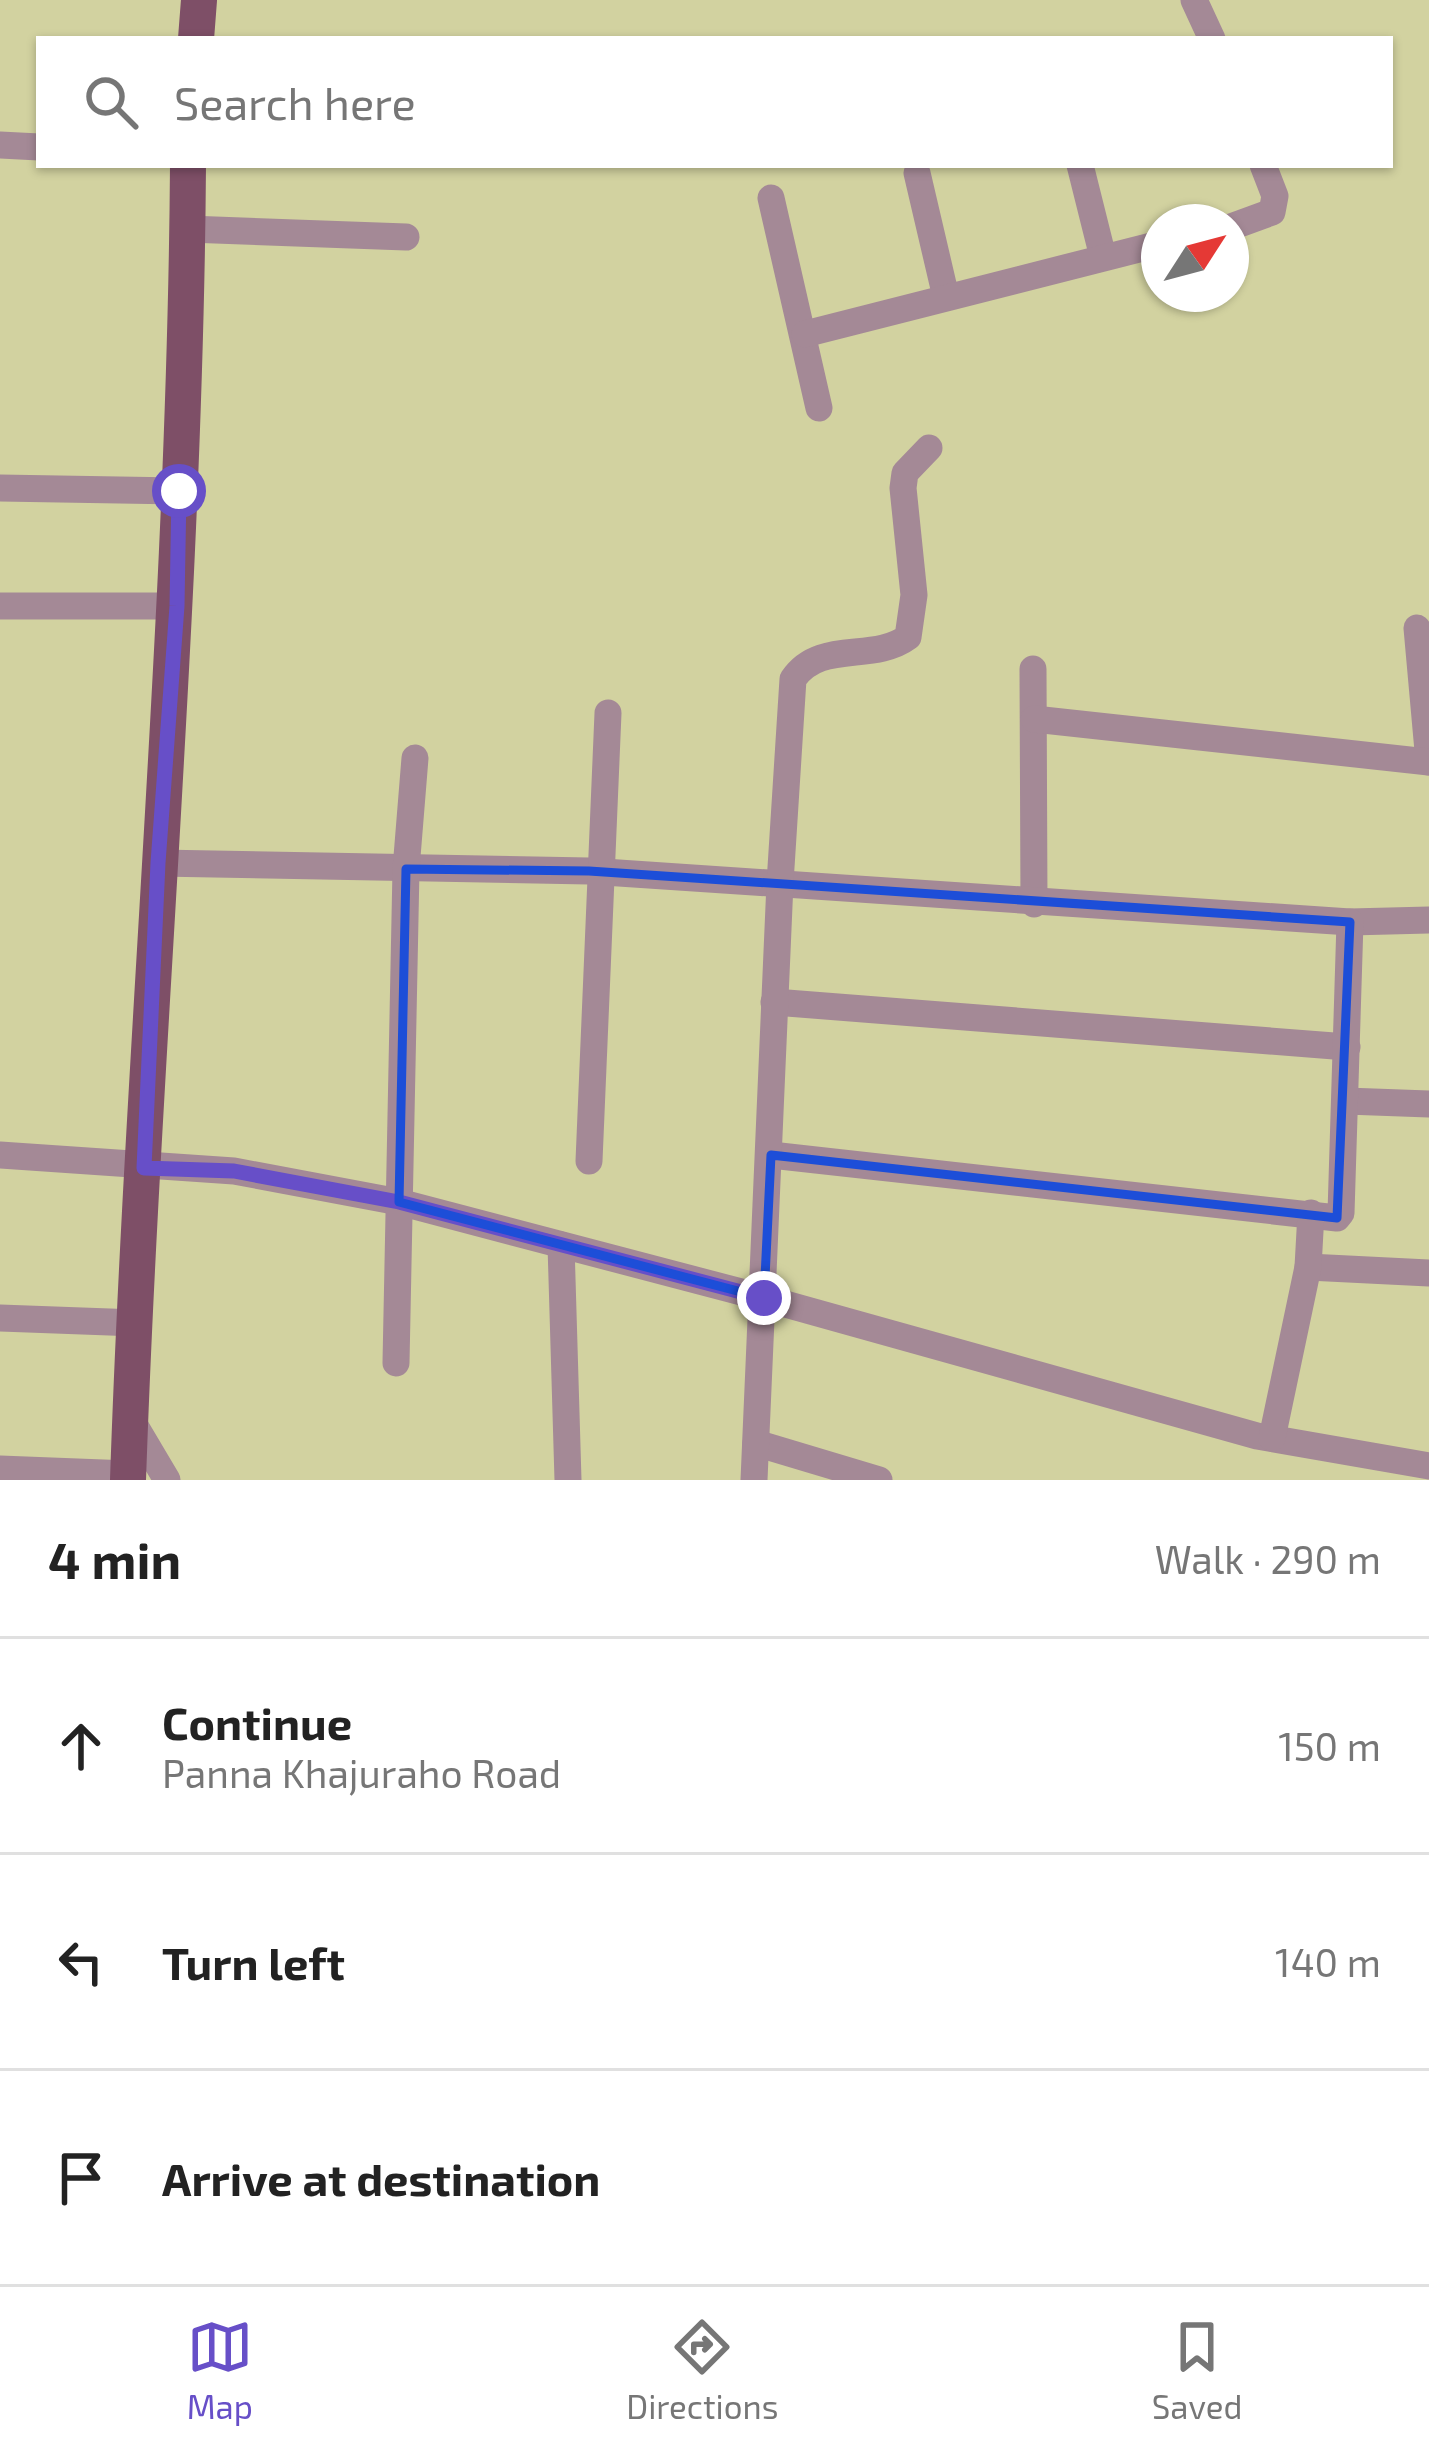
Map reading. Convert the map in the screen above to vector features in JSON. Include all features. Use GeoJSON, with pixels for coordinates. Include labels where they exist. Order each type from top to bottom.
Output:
{"type":"FeatureCollection","features":[{"type":"Feature","properties":{"kind":"main road"},"geometry":{"type":"LineString","coordinates":[[196,36],[199,0]]}},
{"type":"Feature","properties":{"kind":"main road"},"geometry":{"type":"LineString","coordinates":[[129,1477],[158,863],[177,606],[188,168]]}},
{"type":"Feature","properties":{"kind":"street"},"geometry":{"type":"LineString","coordinates":[[1195,0],[1211,36]]}},
{"type":"Feature","properties":{"kind":"street"},"geometry":{"type":"LineString","coordinates":[[0,145],[36,147]]}},
{"type":"Feature","properties":{"kind":"street"},"geometry":{"type":"LineString","coordinates":[[1081,168],[1103,256]]}},
{"type":"Feature","properties":{"kind":"street"},"geometry":{"type":"LineString","coordinates":[[1249,220],[1272,212],[1275,196],[1264,168]]}},
{"type":"Feature","properties":{"kind":"street"},"geometry":{"type":"LineString","coordinates":[[917,173],[946,297]]}},
{"type":"Feature","properties":{"kind":"street"},"geometry":{"type":"LineString","coordinates":[[771,198],[819,408]]}},
{"type":"Feature","properties":{"kind":"street"},"geometry":{"type":"LineString","coordinates":[[188,229],[406,237]]}},
{"type":"Feature","properties":{"kind":"street"},"geometry":{"type":"LineString","coordinates":[[805,334],[1141,248]]}},
{"type":"Feature","properties":{"kind":"street"},"geometry":{"type":"LineString","coordinates":[[754,1480],[779,883],[793,679],[802,666],[819,656],[895,646],[908,637],[914,595],[903,488],[905,473],[929,448]]}},
{"type":"Feature","properties":{"kind":"street"},"geometry":{"type":"LineString","coordinates":[[0,488],[179,491]]}},
{"type":"Feature","properties":{"kind":"street"},"geometry":{"type":"LineString","coordinates":[[0,606],[177,606]]}},
{"type":"Feature","properties":{"kind":"street"},"geometry":{"type":"LineString","coordinates":[[1034,719],[1429,762],[1417,628]]}},
{"type":"Feature","properties":{"kind":"street"},"geometry":{"type":"LineString","coordinates":[[1034,669],[1034,904]]}},
{"type":"Feature","properties":{"kind":"street"},"geometry":{"type":"LineString","coordinates":[[590,1161],[608,713]]}},
{"type":"Feature","properties":{"kind":"street"},"geometry":{"type":"LineString","coordinates":[[396,1363],[406,869],[415,758]]}},
{"type":"Feature","properties":{"kind":"street"},"geometry":{"type":"LineString","coordinates":[[158,863],[604,872],[1034,904],[1350,922],[1429,920]]}},
{"type":"Feature","properties":{"kind":"street"},"geometry":{"type":"LineString","coordinates":[[770,1155],[1336,1218],[1341,1213],[1350,922]]}},
{"type":"Feature","properties":{"kind":"street"},"geometry":{"type":"LineString","coordinates":[[774,1003],[1346,1047]]}},
{"type":"Feature","properties":{"kind":"street"},"geometry":{"type":"LineString","coordinates":[[1346,1101],[1429,1104]]}},
{"type":"Feature","properties":{"kind":"street"},"geometry":{"type":"LineString","coordinates":[[0,1154],[234,1171],[399,1202],[1271,1438],[1429,1466]]}},
{"type":"Feature","properties":{"kind":"street"},"geometry":{"type":"LineString","coordinates":[[1271,1438],[1308,1267],[1311,1213]]}},
{"type":"Feature","properties":{"kind":"street"},"geometry":{"type":"LineString","coordinates":[[561,1245],[568,1480]]}},
{"type":"Feature","properties":{"kind":"street"},"geometry":{"type":"LineString","coordinates":[[1308,1267],[1429,1273]]}},
{"type":"Feature","properties":{"kind":"street"},"geometry":{"type":"LineString","coordinates":[[0,1318],[136,1323]]}},
{"type":"Feature","properties":{"kind":"street"},"geometry":{"type":"LineString","coordinates":[[132,1421],[167,1480]]}},
{"type":"Feature","properties":{"kind":"street"},"geometry":{"type":"LineString","coordinates":[[756,1443],[879,1480]]}},
{"type":"Feature","properties":{"kind":"street"},"geometry":{"type":"LineString","coordinates":[[0,1469],[129,1477]]}},
{"type":"Feature","properties":{"kind":"highlighted area"},"geometry":{"type":"Polygon","coordinates":[[[406,869],[589,871],[1350,922],[1337,1218],[771,1155],[764,1298],[399,1202],[406,869]]]}},
{"type":"Feature","properties":{"kind":"route"},"geometry":{"type":"LineString","coordinates":[[179,491],[177,606],[158,863],[144,1168],[234,1171],[399,1202],[764,1298]]}}]}
